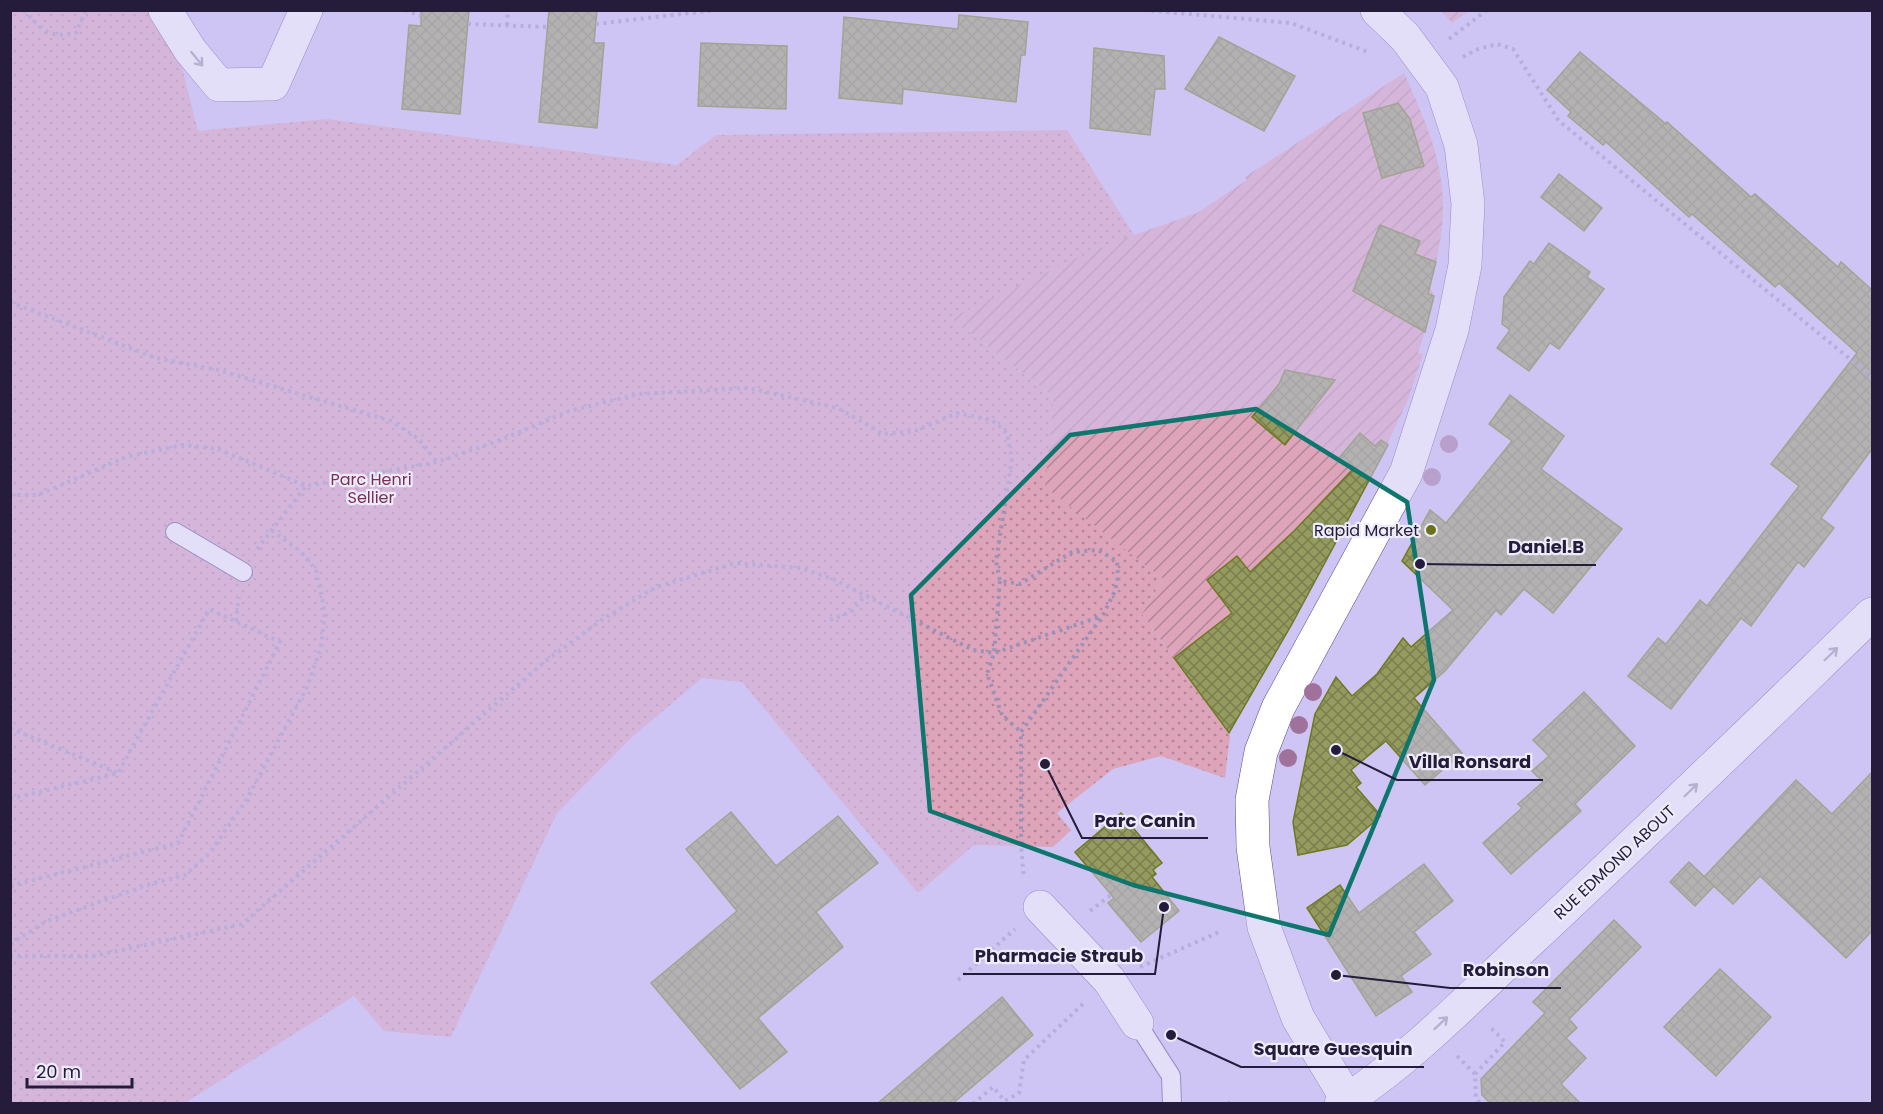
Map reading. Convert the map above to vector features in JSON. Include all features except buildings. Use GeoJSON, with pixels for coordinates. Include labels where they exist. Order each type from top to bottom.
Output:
{"type":"FeatureCollection","features":[{"type":"Feature","properties":{"kind":"street"},"geometry":{"type":"LineString","coordinates":[[165,10],[190,50],[219,85],[273,84],[306,10]]}},
{"type":"Feature","properties":{"kind":"street"},"geometry":{"type":"LineString","coordinates":[[1346,1102],[1298,1018],[1264,927],[1253,847],[1252,800],[1261,752],[1278,708],[1406,473],[1452,330],[1465,265],[1468,204],[1461,145],[1442,87],[1405,37],[1377,10]]}},
{"type":"Feature","properties":{"kind":"street","name":"RUE EDMOND ABOUT"},"geometry":{"type":"LineString","coordinates":[[1346,1102],[1395,1066],[1475,992],[1620,857],[1872,614]]}},
{"type":"Feature","properties":{"kind":"street"},"geometry":{"type":"LineString","coordinates":[[1040,907],[1109,980],[1137,1023]]}},
{"type":"Feature","properties":{"kind":"lane"},"geometry":{"type":"LineString","coordinates":[[175,532],[243,572]]}},
{"type":"Feature","properties":{"kind":"lane"},"geometry":{"type":"LineString","coordinates":[[1137,1023],[1171,1076],[1172,1104]]}},
{"type":"Feature","properties":{"kind":"path"},"geometry":{"type":"LineString","coordinates":[[24,10],[41,28],[58,37],[76,33],[86,10]]}},
{"type":"Feature","properties":{"kind":"path"},"geometry":{"type":"LineString","coordinates":[[405,10],[421,16]]}},
{"type":"Feature","properties":{"kind":"path"},"geometry":{"type":"LineString","coordinates":[[507,26],[508,10]]}},
{"type":"Feature","properties":{"kind":"path"},"geometry":{"type":"LineString","coordinates":[[596,24],[716,10]]}},
{"type":"Feature","properties":{"kind":"path"},"geometry":{"type":"LineString","coordinates":[[1144,10],[1291,23],[1374,54]]}},
{"type":"Feature","properties":{"kind":"path"},"geometry":{"type":"LineString","coordinates":[[1448,40],[1487,10]]}},
{"type":"Feature","properties":{"kind":"path"},"geometry":{"type":"LineString","coordinates":[[468,24],[548,27]]}},
{"type":"Feature","properties":{"kind":"path"},"geometry":{"type":"LineString","coordinates":[[1462,58],[1478,49],[1497,44],[1513,49],[1559,121],[1872,377]]}},
{"type":"Feature","properties":{"kind":"path"},"geometry":{"type":"LineString","coordinates":[[10,302],[156,358],[229,374],[391,421],[419,439],[437,462]]}},
{"type":"Feature","properties":{"kind":"path"},"geometry":{"type":"LineString","coordinates":[[10,495],[38,495],[126,457],[183,446],[218,449],[306,486],[437,462],[501,440],[569,411],[639,394],[748,388],[838,408],[883,434],[915,431],[957,413],[992,420],[1007,433],[1012,459],[996,561],[1000,581],[994,653],[987,674],[1002,715],[1021,732]]}},
{"type":"Feature","properties":{"kind":"path"},"geometry":{"type":"LineString","coordinates":[[10,944],[47,921],[147,885],[185,875],[209,854],[247,799],[307,687],[321,647],[325,613],[316,570],[300,550],[271,530]]}},
{"type":"Feature","properties":{"kind":"path"},"geometry":{"type":"LineString","coordinates":[[958,980],[1040,907],[1025,891],[1021,846],[1021,732],[1103,615],[1115,591],[1118,577],[1117,561],[1098,550],[1072,552],[1020,584],[1000,581]]}},
{"type":"Feature","properties":{"kind":"path"},"geometry":{"type":"LineString","coordinates":[[10,956],[94,957],[242,924],[543,663],[603,619],[656,587],[736,563],[800,568],[833,579],[973,650],[994,653],[1103,615]]}},
{"type":"Feature","properties":{"kind":"path"},"geometry":{"type":"LineString","coordinates":[[830,620],[851,612],[866,595]]}},
{"type":"Feature","properties":{"kind":"path"},"geometry":{"type":"LineString","coordinates":[[10,799],[118,773],[209,609],[280,642],[178,843],[10,886]]}},
{"type":"Feature","properties":{"kind":"path"},"geometry":{"type":"LineString","coordinates":[[10,728],[118,773]]}},
{"type":"Feature","properties":{"kind":"path"},"geometry":{"type":"LineString","coordinates":[[1159,959],[1219,932]]}},
{"type":"Feature","properties":{"kind":"path"},"geometry":{"type":"LineString","coordinates":[[974,1104],[993,1087],[1005,1101],[1019,1093],[1024,1060],[1109,980]]}},
{"type":"Feature","properties":{"kind":"path"},"geometry":{"type":"LineString","coordinates":[[1475,1074],[1505,1042],[1484,1020]]}},
{"type":"Feature","properties":{"kind":"path"},"geometry":{"type":"LineString","coordinates":[[1453,1052],[1475,1074],[1476,1099],[1481,1104]]}},
{"type":"Feature","properties":{"kind":"highlighted area"},"geometry":{"type":"Polygon","coordinates":[[[1256,409],[1407,502],[1434,680],[1329,935],[1133,885],[930,811],[911,595],[1070,435],[1256,409]]]}},
{"type":"Feature","properties":{"kind":"green space","name":"Parc Henri Sellier"},"geometry":{"type":"Polygon","coordinates":[[[10,11],[149,11],[179,56],[198,131],[327,119],[677,165],[716,135],[1067,130],[1134,235],[951,318],[1054,397],[1046,487],[1163,579],[1142,614],[1230,736],[1225,778],[1161,756],[1113,769],[1057,813],[1071,830],[1053,847],[974,845],[918,893],[742,682],[702,678],[631,738],[557,813],[451,1037],[384,1031],[354,996],[185,1103],[11,1103],[10,11]]]}},
{"type":"Feature","properties":{"kind":"green space"},"geometry":{"type":"Polygon","coordinates":[[[1441,11],[1469,11],[1452,23],[1441,11]]]}},
{"type":"Feature","properties":{"kind":"green space"},"geometry":{"type":"Polygon","coordinates":[[[1404,73],[1425,121],[1442,187],[1441,235],[1436,262],[1415,254],[1419,240],[1380,225],[1365,261],[1430,287],[1434,296],[1410,287],[1397,316],[1425,332],[1418,353],[1423,354],[1408,400],[1383,452],[1360,433],[1351,444],[1354,448],[1343,462],[1367,484],[1344,529],[1318,505],[1279,545],[1282,549],[1252,574],[1237,556],[1207,580],[1232,613],[1174,658],[1142,614],[1163,579],[1045,487],[1054,397],[951,318],[1075,259],[1197,213],[1247,180],[1245,177],[1404,73]]]}},
{"type":"Feature","properties":{"kind":"place","name":"Rapid Market"},"geometry":{"type":"Point","coordinates":[1431,530]}},
{"type":"Feature","properties":{"kind":"place","name":"Daniel.B"},"geometry":{"type":"Point","coordinates":[1420,564]}},
{"type":"Feature","properties":{"kind":"place","name":"Villa Ronsard"},"geometry":{"type":"Point","coordinates":[1336,750]}},
{"type":"Feature","properties":{"kind":"place","name":"Parc Canin"},"geometry":{"type":"Point","coordinates":[1045,764]}},
{"type":"Feature","properties":{"kind":"place","name":"Pharmacie Straub"},"geometry":{"type":"Point","coordinates":[1164,907]}},
{"type":"Feature","properties":{"kind":"place","name":"Robinson"},"geometry":{"type":"Point","coordinates":[1336,975]}},
{"type":"Feature","properties":{"kind":"place","name":"Square Guesquin"},"geometry":{"type":"Point","coordinates":[1171,1035]}}]}
